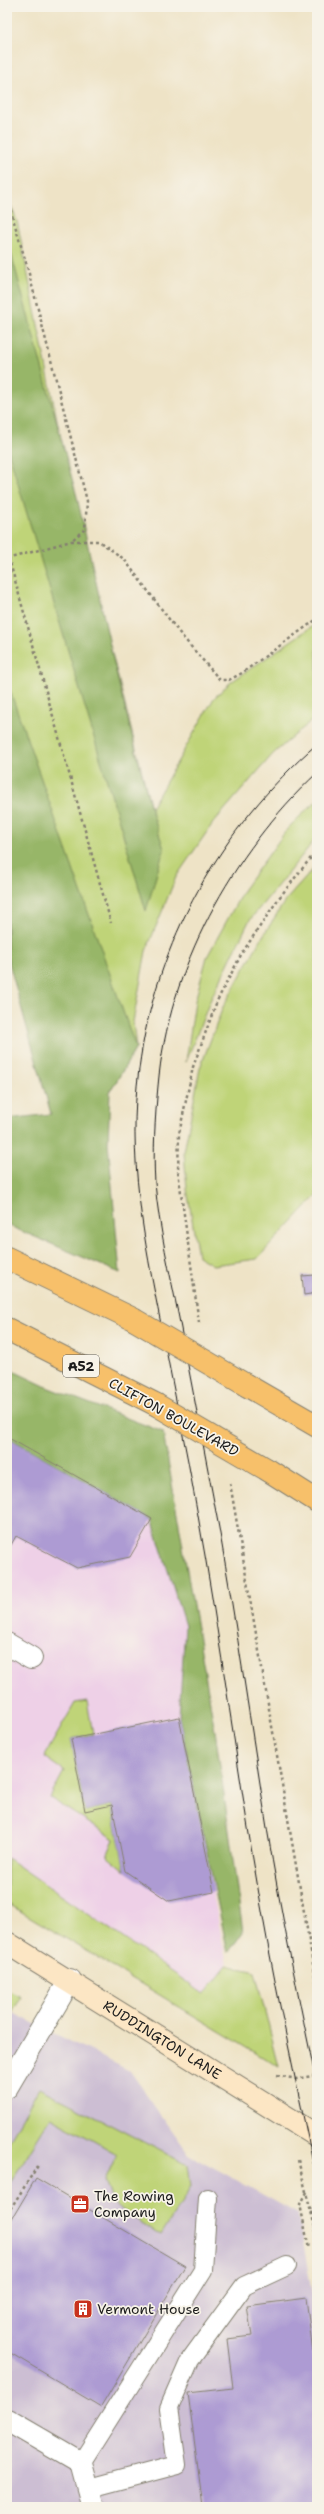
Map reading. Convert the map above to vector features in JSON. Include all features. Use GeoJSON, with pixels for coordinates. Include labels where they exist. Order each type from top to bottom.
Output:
{"type":"FeatureCollection","features":[{"type":"Feature","properties":{"kind":"highway"},"geometry":{"type":"LineString","coordinates":[[7,1258],[133,1319],[317,1426]]}},
{"type":"Feature","properties":{"kind":"highway","name":"CLIFTON BOULEVARD"},"geometry":{"type":"LineString","coordinates":[[7,1329],[155,1404],[268,1470],[317,1501]]}},
{"type":"Feature","properties":{"kind":"main road","name":"RUDDINGTON LANE"},"geometry":{"type":"LineString","coordinates":[[7,1943],[70,1980],[317,2136]]}},
{"type":"Feature","properties":{"kind":"street"},"geometry":{"type":"LineString","coordinates":[[7,1644],[31,1658]]}},
{"type":"Feature","properties":{"kind":"street"},"geometry":{"type":"LineString","coordinates":[[7,2086],[70,1980]]}},
{"type":"Feature","properties":{"kind":"street"},"geometry":{"type":"LineString","coordinates":[[7,2420],[81,2463],[91,2498]]}},
{"type":"Feature","properties":{"kind":"lane"},"geometry":{"type":"LineString","coordinates":[[81,2463],[203,2270],[208,2198]]}},
{"type":"Feature","properties":{"kind":"lane"},"geometry":{"type":"LineString","coordinates":[[91,2498],[177,2465],[169,2408],[190,2360],[244,2286],[287,2266]]}},
{"type":"Feature","properties":{"kind":"path"},"geometry":{"type":"LineString","coordinates":[[7,198],[27,266],[87,501],[85,529],[71,541]]}},
{"type":"Feature","properties":{"kind":"path"},"geometry":{"type":"LineString","coordinates":[[7,559],[71,541],[99,541],[124,559],[181,635],[220,680],[229,680],[242,673],[317,619]]}},
{"type":"Feature","properties":{"kind":"path"},"geometry":{"type":"LineString","coordinates":[[7,552],[111,923]]}},
{"type":"Feature","properties":{"kind":"path"},"geometry":{"type":"LineString","coordinates":[[196,1311],[178,1171],[179,1134],[193,1067],[217,1001],[242,953],[279,898],[317,850]]}},
{"type":"Feature","properties":{"kind":"path"},"geometry":{"type":"LineString","coordinates":[[242,1542],[293,1855],[317,1987]]}},
{"type":"Feature","properties":{"kind":"path"},"geometry":{"type":"LineString","coordinates":[[271,2073],[296,2079],[317,2075]]}},
{"type":"Feature","properties":{"kind":"path"},"geometry":{"type":"LineString","coordinates":[[296,2153],[317,2235]]}},
{"type":"Feature","properties":{"kind":"path"},"geometry":{"type":"LineString","coordinates":[[7,2214],[40,2164]]}},
{"type":"Feature","properties":{"kind":"path"},"geometry":{"type":"LineString","coordinates":[[306,2192],[300,2204],[311,2256]]}},
{"type":"Feature","properties":{"kind":"path"},"geometry":{"type":"LineString","coordinates":[[311,2213],[317,2212]]}},
{"type":"Feature","properties":{"kind":"path"},"geometry":{"type":"LineString","coordinates":[[314,2271],[317,2286]]}},
{"type":"Feature","properties":{"kind":"shaded area"},"geometry":{"type":"Polygon","coordinates":[[[7,1435],[152,1519],[185,1626],[179,1717],[227,1965],[204,1994],[7,1858],[7,1435]]]}},
{"type":"Feature","properties":{"kind":"shaded area"},"geometry":{"type":"Polygon","coordinates":[[[7,2010],[130,2071],[189,2154],[298,2214],[317,2321],[317,2507],[7,2507],[7,2010]]]}},
{"type":"Feature","properties":{"kind":"green space"},"geometry":{"type":"Polygon","coordinates":[[[7,196],[17,221],[73,499],[151,808],[214,698],[231,682],[317,623],[317,716],[273,754],[213,823],[176,877],[146,951],[133,1022],[136,1048],[110,1092],[7,956],[7,196]]]}},
{"type":"Feature","properties":{"kind":"green space"},"geometry":{"type":"Polygon","coordinates":[[[7,238],[77,497],[119,685],[151,809],[164,849],[146,911],[7,447],[7,238]]]}},
{"type":"Feature","properties":{"kind":"green space"},"geometry":{"type":"Polygon","coordinates":[[[7,682],[136,1048],[110,1092],[108,1143],[120,1273],[7,1225],[7,1119],[51,1114],[7,956],[7,682]]]}},
{"type":"Feature","properties":{"kind":"green space"},"geometry":{"type":"Polygon","coordinates":[[[317,800],[317,837],[249,921],[210,1001],[186,1062],[195,1001],[207,957],[244,889],[288,828],[317,800]]]}},
{"type":"Feature","properties":{"kind":"green space"},"geometry":{"type":"Polygon","coordinates":[[[317,865],[317,1195],[257,1259],[213,1265],[198,1256],[187,1189],[184,1152],[200,1068],[223,1007],[258,944],[285,901],[317,865]]]}},
{"type":"Feature","properties":{"kind":"green space"},"geometry":{"type":"Polygon","coordinates":[[[7,1368],[49,1388],[163,1432],[216,1737],[243,1932],[228,1953],[179,1717],[185,1626],[152,1519],[7,1437],[7,1368]]]}},
{"type":"Feature","properties":{"kind":"green space"},"geometry":{"type":"Polygon","coordinates":[[[87,1701],[93,1734],[71,1739],[85,1811],[112,1805],[125,1871],[107,1856],[114,1839],[50,1798],[64,1771],[44,1757],[75,1703],[87,1701]]]}},
{"type":"Feature","properties":{"kind":"green space"},"geometry":{"type":"Polygon","coordinates":[[[7,1858],[204,1994],[227,1965],[255,1972],[279,2067],[7,1903],[7,1858]]]}},
{"type":"Feature","properties":{"kind":"green space"},"geometry":{"type":"Polygon","coordinates":[[[7,1990],[21,1997],[7,2022],[7,1990]]]}},
{"type":"Feature","properties":{"kind":"green space"},"geometry":{"type":"Polygon","coordinates":[[[39,2088],[188,2165],[191,2187],[161,2235],[126,2213],[112,2201],[105,2180],[117,2154],[51,2117],[7,2188],[7,2145],[39,2088]]]}},
{"type":"Feature","properties":{"kind":"building"},"geometry":{"type":"Polygon","coordinates":[[[315,1275],[317,1293],[304,1295],[302,1276],[315,1275]]]}},
{"type":"Feature","properties":{"kind":"building"},"geometry":{"type":"Polygon","coordinates":[[[7,1437],[152,1519],[130,1557],[77,1568],[16,1536],[7,1552],[7,1437]]]}},
{"type":"Feature","properties":{"kind":"building"},"geometry":{"type":"Polygon","coordinates":[[[179,1717],[214,1892],[169,1901],[125,1871],[112,1805],[85,1811],[71,1739],[179,1717]]]}},
{"type":"Feature","properties":{"kind":"building","name":"Vermont House"},"geometry":{"type":"Polygon","coordinates":[[[36,2178],[185,2266],[101,2407],[7,2351],[7,2227],[36,2178]]]}},
{"type":"Feature","properties":{"kind":"building"},"geometry":{"type":"Polygon","coordinates":[[[306,2298],[317,2383],[317,2507],[203,2507],[188,2393],[233,2388],[227,2339],[252,2336],[247,2306],[306,2298]]]}},
{"type":"Feature","properties":{"kind":"tram line"},"geometry":{"type":"LineString","coordinates":[[317,744],[282,777],[251,812],[223,850],[198,890],[177,933],[160,977],[147,1022],[139,1069],[135,1133],[136,1165],[143,1229],[206,1560],[267,1940],[317,2181]]}},
{"type":"Feature","properties":{"kind":"tram line"},"geometry":{"type":"LineString","coordinates":[[317,773],[286,804],[258,839],[232,876],[209,915],[190,956],[175,999],[164,1042],[158,1086],[154,1159],[155,1183],[162,1234],[219,1528],[278,1892],[317,2085]]}},
{"type":"Feature","properties":{"kind":"place","name":"The Rowing Company"},"geometry":{"type":"Point","coordinates":[80,2204]}},
{"type":"Feature","properties":{"kind":"place","name":"Vermont House"},"geometry":{"type":"Point","coordinates":[83,2309]}}]}
